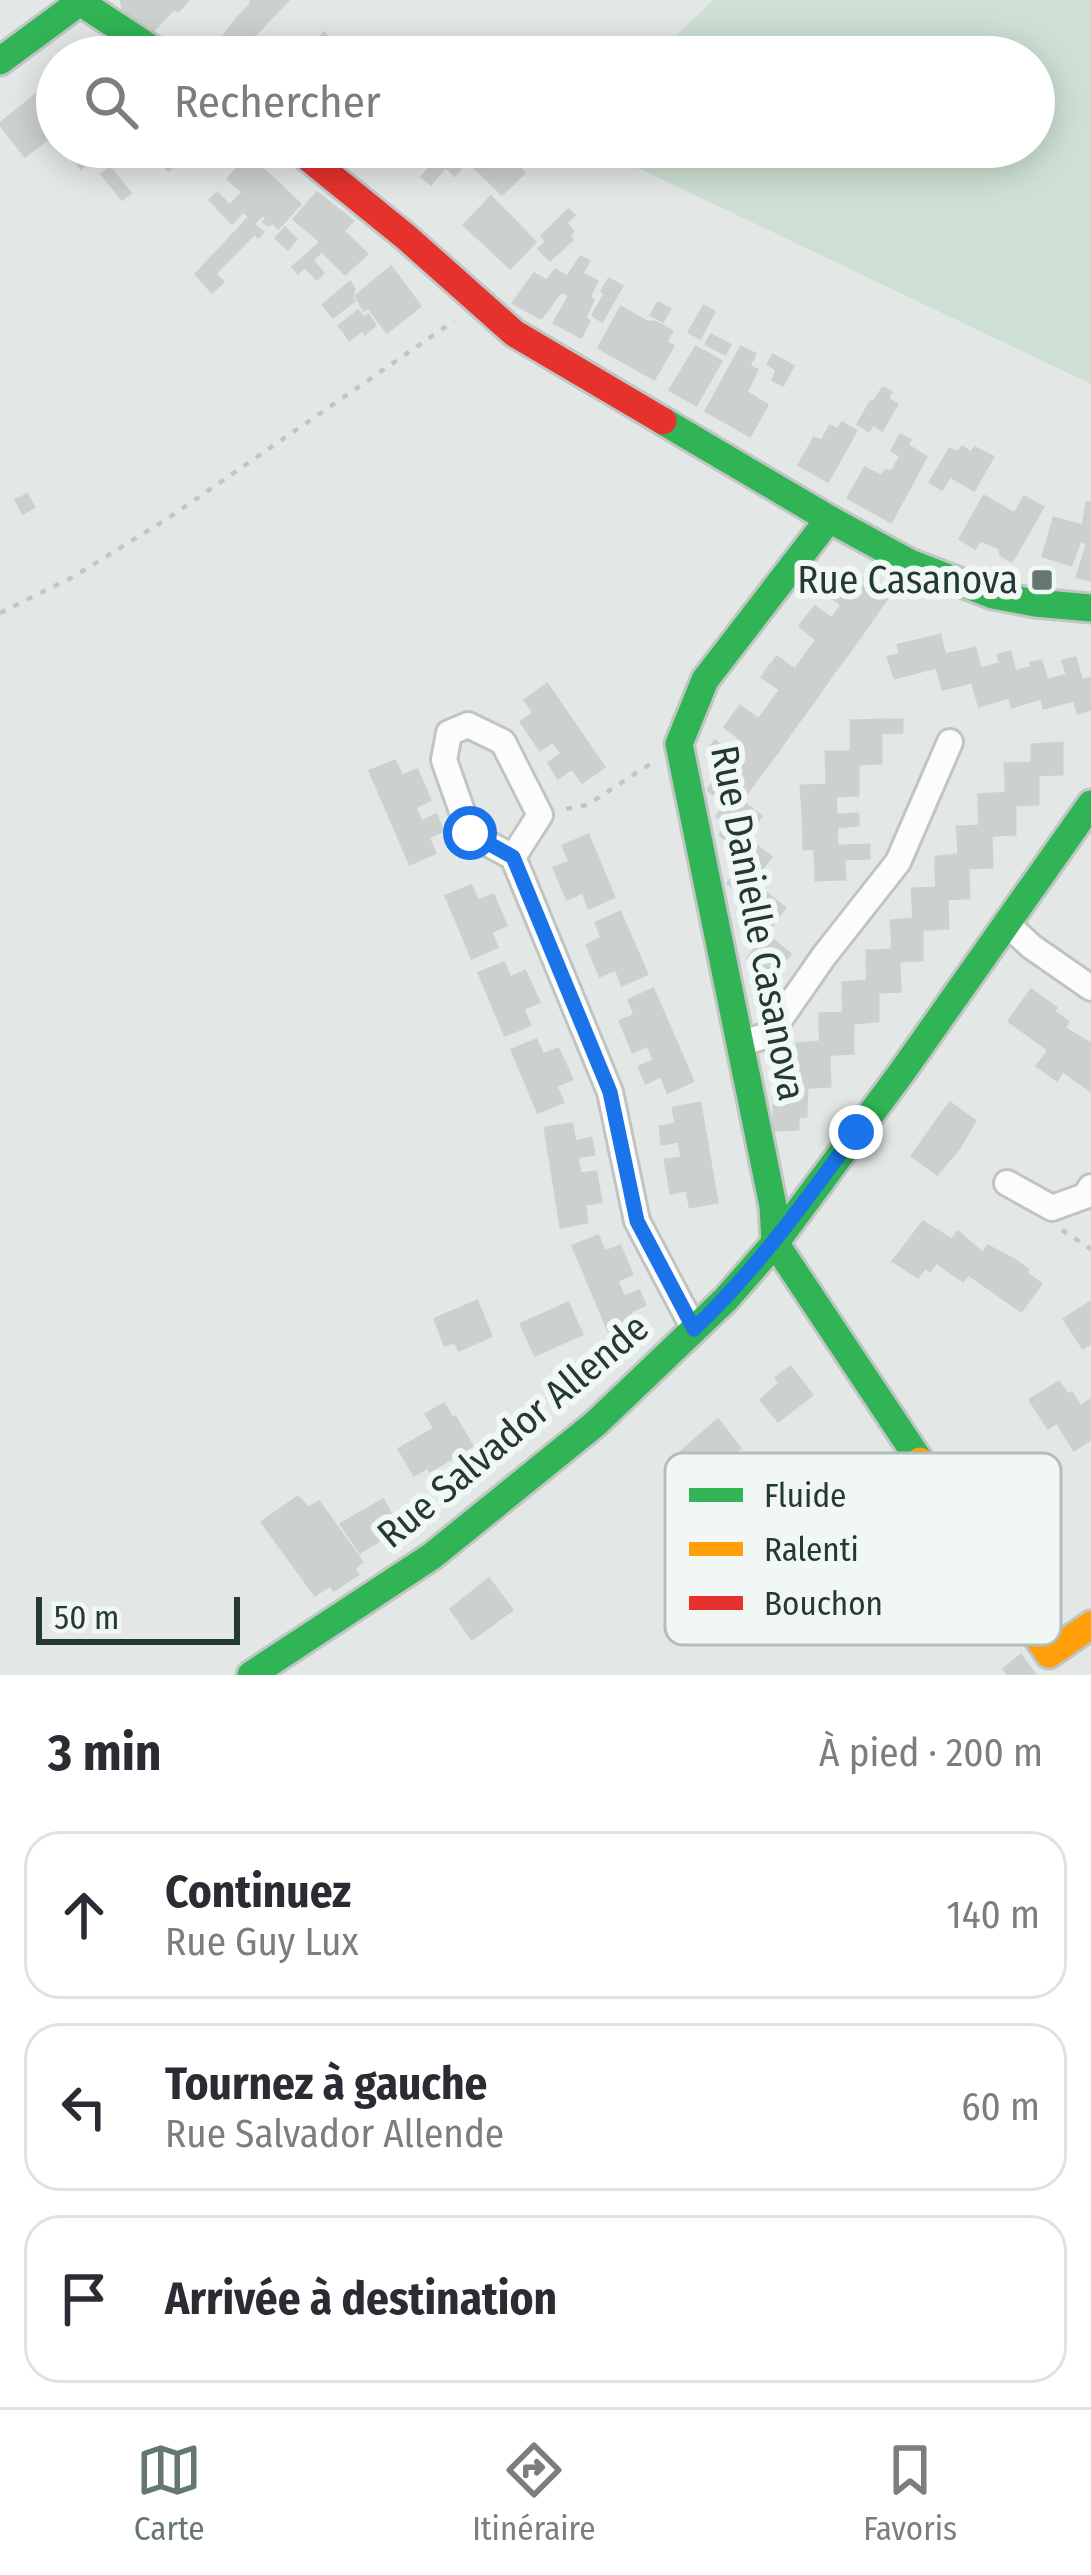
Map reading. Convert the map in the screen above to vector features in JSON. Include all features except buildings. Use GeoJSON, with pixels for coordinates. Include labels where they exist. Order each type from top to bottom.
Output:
{"type":"FeatureCollection","features":[{"type":"Feature","properties":{"kind":"street"},"geometry":{"type":"LineString","coordinates":[[0,61],[80,1],[132,36]]}},
{"type":"Feature","properties":{"kind":"street"},"geometry":{"type":"LineString","coordinates":[[321,168],[514,333],[830,519],[910,563],[975,590],[1035,603],[1091,608]]}},
{"type":"Feature","properties":{"kind":"street","name":"Rue Danielle Casanova"},"geometry":{"type":"LineString","coordinates":[[775,1243],[773,1206],[679,744],[705,680],[830,519]]}},
{"type":"Feature","properties":{"kind":"street"},"geometry":{"type":"LineString","coordinates":[[513,857],[540,815],[503,742],[468,724],[449,733],[444,760],[470,833],[513,857],[610,1092],[637,1221],[694,1329]]}},
{"type":"Feature","properties":{"kind":"street"},"geometry":{"type":"LineString","coordinates":[[741,1043],[769,1035],[898,862],[950,742]]}},
{"type":"Feature","properties":{"kind":"street","name":"Rue Salvador Allende"},"geometry":{"type":"LineString","coordinates":[[250,1675],[432,1556],[595,1424],[725,1299],[775,1243],[902,1072],[1091,804]]}},
{"type":"Feature","properties":{"kind":"street"},"geometry":{"type":"LineString","coordinates":[[1006,923],[1091,988]]}},
{"type":"Feature","properties":{"kind":"street"},"geometry":{"type":"LineString","coordinates":[[1007,1183],[1052,1208],[1084,1196],[1091,1186]]}},
{"type":"Feature","properties":{"kind":"street"},"geometry":{"type":"LineString","coordinates":[[775,1243],[915,1453]]}},
{"type":"Feature","properties":{"kind":"street"},"geometry":{"type":"LineString","coordinates":[[1043,1645],[1049,1654],[1091,1625]]}},
{"type":"Feature","properties":{"kind":"path"},"geometry":{"type":"LineString","coordinates":[[0,613],[73,577],[170,517],[456,319],[472,298]]}},
{"type":"Feature","properties":{"kind":"path"},"geometry":{"type":"LineString","coordinates":[[540,815],[587,805],[679,744]]}},
{"type":"Feature","properties":{"kind":"green space"},"geometry":{"type":"Polygon","coordinates":[[[713,0],[1091,0],[1091,384],[638,168],[1055,168],[1055,36],[676,36],[713,0]]]}},
{"type":"Feature","properties":{"kind":"traffic: fast"},"geometry":{"type":"LineString","coordinates":[[0,61],[80,2],[132,36]]}},
{"type":"Feature","properties":{"kind":"traffic: fast"},"geometry":{"type":"LineString","coordinates":[[663,421],[910,563],[993,595],[1091,608]]}},
{"type":"Feature","properties":{"kind":"traffic: fast"},"geometry":{"type":"LineString","coordinates":[[829,519],[705,680],[679,744],[773,1206],[775,1243],[915,1453]]}},
{"type":"Feature","properties":{"kind":"traffic: fast"},"geometry":{"type":"LineString","coordinates":[[251,1675],[432,1556],[595,1424],[726,1299],[775,1243],[902,1072],[1091,804]]}},
{"type":"Feature","properties":{"kind":"traffic: slow"},"geometry":{"type":"LineString","coordinates":[[1043,1645],[1049,1654],[1091,1625]]}},
{"type":"Feature","properties":{"kind":"traffic: jam"},"geometry":{"type":"LineString","coordinates":[[321,168],[514,333],[663,421]]}},
{"type":"Feature","properties":{"kind":"place","name":"Rue Casanova"},"geometry":{"type":"Point","coordinates":[1042,580]}},
{"type":"Feature","properties":{"kind":"route"},"geometry":{"type":"LineString","coordinates":[[470,833],[513,857],[610,1092],[637,1221],[694,1329],[775,1243],[856,1132]]}}]}
